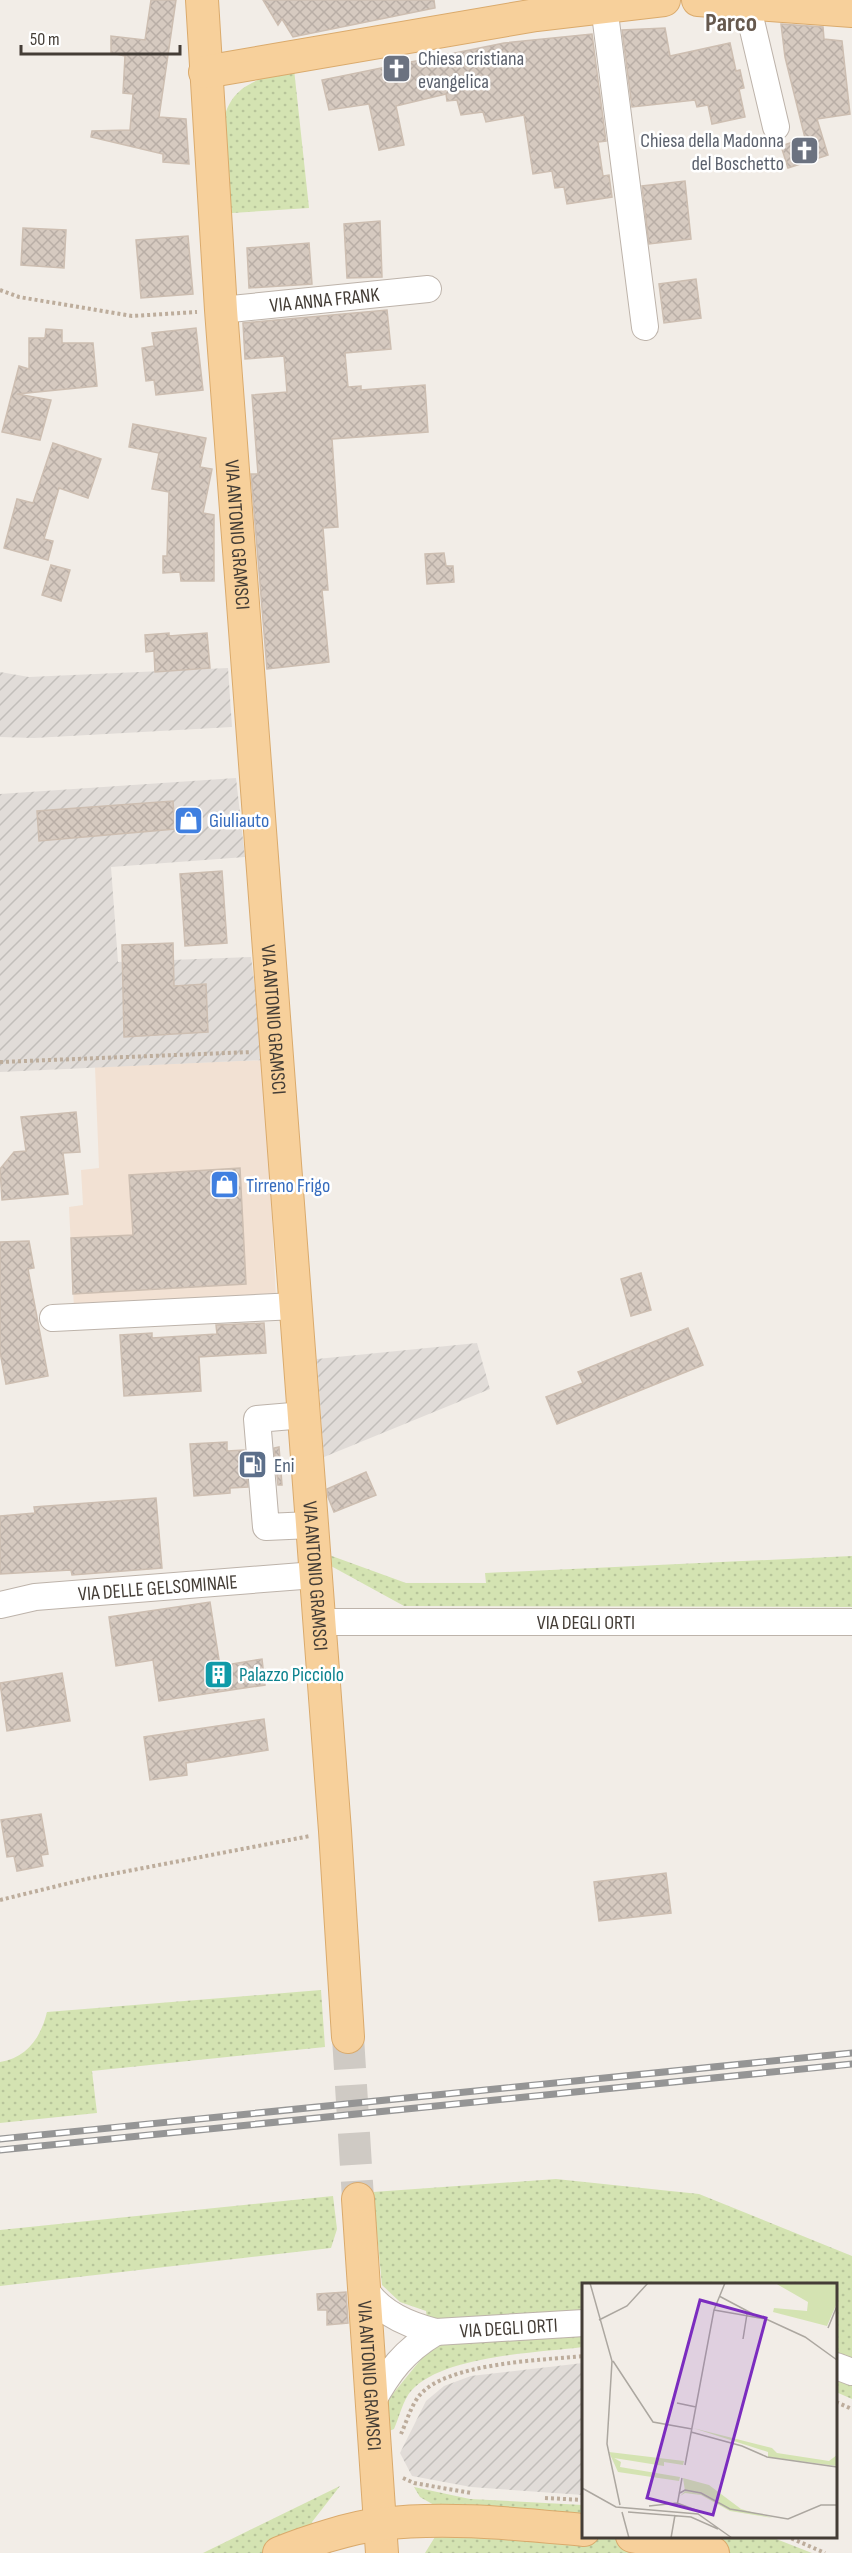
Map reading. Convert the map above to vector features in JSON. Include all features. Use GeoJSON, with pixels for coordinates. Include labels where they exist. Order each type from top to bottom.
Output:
{"type":"FeatureCollection","features":[{"type":"Feature","properties":{"kind":"main road","name":"VIA ANTONIO GRAMSCI"},"geometry":{"type":"LineString","coordinates":[[202,0],[221,310],[335,1831],[348,2037]]}},
{"type":"Feature","properties":{"kind":"main road"},"geometry":{"type":"LineString","coordinates":[[205,72],[536,15],[664,0]]}},
{"type":"Feature","properties":{"kind":"main road"},"geometry":{"type":"LineString","coordinates":[[698,0],[852,11]]}},
{"type":"Feature","properties":{"kind":"main road","name":"VIA ANTONIO GRAMSCI"},"geometry":{"type":"LineString","coordinates":[[358,2199],[381,2538]]}},
{"type":"Feature","properties":{"kind":"main road"},"geometry":{"type":"LineString","coordinates":[[279,2553],[303,2544],[381,2538],[468,2522],[582,2530]]}},
{"type":"Feature","properties":{"kind":"main road"},"geometry":{"type":"LineString","coordinates":[[641,2538],[712,2553]]}},
{"type":"Feature","properties":{"kind":"street"},"geometry":{"type":"LineString","coordinates":[[747,4],[776,127]]}},
{"type":"Feature","properties":{"kind":"street"},"geometry":{"type":"LineString","coordinates":[[604,6],[645,327]]}},
{"type":"Feature","properties":{"kind":"street","name":"VIA ANNA FRANK"},"geometry":{"type":"LineString","coordinates":[[221,310],[428,289]]}},
{"type":"Feature","properties":{"kind":"street"},"geometry":{"type":"LineString","coordinates":[[53,1318],[296,1306]]}},
{"type":"Feature","properties":{"kind":"street"},"geometry":{"type":"LineString","coordinates":[[304,1415],[257,1419],[266,1527],[312,1525]]}},
{"type":"Feature","properties":{"kind":"street","name":"VIA DELLE GELSOMINAIE"},"geometry":{"type":"LineString","coordinates":[[0,1605],[35,1597],[315,1575]]}},
{"type":"Feature","properties":{"kind":"street","name":"VIA DEGLI ORTI"},"geometry":{"type":"LineString","coordinates":[[319,1622],[852,1622]]}},
{"type":"Feature","properties":{"kind":"street","name":"VIA DEGLI ORTI"},"geometry":{"type":"LineString","coordinates":[[363,2287],[380,2307],[414,2326],[436,2332],[582,2323]]}},
{"type":"Feature","properties":{"kind":"street"},"geometry":{"type":"LineString","coordinates":[[396,2315],[382,2326],[367,2345],[382,2355],[400,2361]]}},
{"type":"Feature","properties":{"kind":"street","name":"VIA DEGLI ORTI"},"geometry":{"type":"LineString","coordinates":[[371,2404],[386,2378],[413,2346],[436,2332]]}},
{"type":"Feature","properties":{"kind":"street"},"geometry":{"type":"LineString","coordinates":[[837,2366],[852,2372]]}},
{"type":"Feature","properties":{"kind":"path"},"geometry":{"type":"LineString","coordinates":[[0,290],[19,297],[132,316],[221,310]]}},
{"type":"Feature","properties":{"kind":"path"},"geometry":{"type":"LineString","coordinates":[[0,1062],[277,1052]]}},
{"type":"Feature","properties":{"kind":"path"},"geometry":{"type":"LineString","coordinates":[[0,1900],[86,1879],[335,1831]]}},
{"type":"Feature","properties":{"kind":"path"},"geometry":{"type":"LineString","coordinates":[[483,2494],[414,2483],[375,2465],[396,2443],[419,2396],[441,2381],[470,2369],[582,2356]]}},
{"type":"Feature","properties":{"kind":"path"},"geometry":{"type":"LineString","coordinates":[[837,2402],[852,2409]]}},
{"type":"Feature","properties":{"kind":"path"},"geometry":{"type":"LineString","coordinates":[[539,2498],[582,2500]]}},
{"type":"Feature","properties":{"kind":"path"},"geometry":{"type":"LineString","coordinates":[[791,2538],[825,2553]]}},
{"type":"Feature","properties":{"kind":"shaded area"},"geometry":{"type":"Polygon","coordinates":[[[228,668],[232,727],[34,738],[0,737],[0,672],[29,677],[228,668]]]}},
{"type":"Feature","properties":{"kind":"shaded area"},"geometry":{"type":"Polygon","coordinates":[[[236,778],[245,857],[111,867],[118,962],[251,957],[264,1060],[0,1072],[0,794],[236,778]]]}},
{"type":"Feature","properties":{"kind":"shaded area"},"geometry":{"type":"Polygon","coordinates":[[[264,1060],[276,1298],[74,1309],[69,1207],[83,1205],[81,1170],[99,1168],[95,1067],[264,1060]]]}},
{"type":"Feature","properties":{"kind":"shaded area"},"geometry":{"type":"Polygon","coordinates":[[[477,1343],[490,1389],[324,1457],[317,1359],[477,1343]]]}},
{"type":"Feature","properties":{"kind":"shaded area"},"geometry":{"type":"Polygon","coordinates":[[[582,2363],[582,2495],[471,2487],[412,2476],[400,2453],[426,2401],[444,2386],[471,2376],[582,2363]]]}},
{"type":"Feature","properties":{"kind":"green space"},"geometry":{"type":"Polygon","coordinates":[[[294,69],[309,208],[232,213],[222,147],[225,115],[231,101],[248,85],[274,74],[294,69]]]}},
{"type":"Feature","properties":{"kind":"green space"},"geometry":{"type":"Polygon","coordinates":[[[329,1555],[406,1583],[486,1583],[485,1573],[852,1556],[852,1607],[404,1606],[331,1566],[329,1555]]]}},
{"type":"Feature","properties":{"kind":"green space"},"geometry":{"type":"Polygon","coordinates":[[[321,1990],[325,2047],[92,2071],[97,2113],[0,2123],[0,2062],[18,2056],[31,2045],[41,2030],[47,2012],[321,1990]]]}},
{"type":"Feature","properties":{"kind":"green space"},"geometry":{"type":"Polygon","coordinates":[[[556,2179],[699,2194],[852,2256],[852,2399],[837,2392],[837,2283],[582,2283],[582,2347],[492,2358],[445,2370],[426,2379],[411,2391],[403,2404],[394,2429],[389,2431],[387,2401],[431,2347],[426,2311],[400,2302],[382,2285],[373,2192],[556,2179]]]}},
{"type":"Feature","properties":{"kind":"green space"},"geometry":{"type":"Polygon","coordinates":[[[333,2196],[337,2229],[331,2248],[0,2286],[0,2230],[333,2196]]]}},
{"type":"Feature","properties":{"kind":"green space"},"geometry":{"type":"Polygon","coordinates":[[[340,2486],[312,2522],[324,2553],[203,2553],[340,2486]]]}},
{"type":"Feature","properties":{"kind":"green space"},"geometry":{"type":"Polygon","coordinates":[[[414,2487],[470,2499],[582,2505],[582,2538],[774,2538],[812,2553],[425,2553],[438,2532],[441,2509],[420,2497],[414,2487]]]}},
{"type":"Feature","properties":{"kind":"building"},"geometry":{"type":"Polygon","coordinates":[[[151,0],[176,0],[159,117],[186,119],[189,164],[163,162],[163,154],[91,137],[92,131],[130,130],[133,94],[123,93],[125,56],[111,53],[111,36],[145,40],[151,0]]]}},
{"type":"Feature","properties":{"kind":"building"},"geometry":{"type":"Polygon","coordinates":[[[263,0],[434,0],[435,8],[293,37],[282,19],[278,25],[263,0]]]}},
{"type":"Feature","properties":{"kind":"building"},"geometry":{"type":"Polygon","coordinates":[[[781,24],[823,27],[824,39],[842,41],[850,114],[817,119],[828,155],[788,168],[781,146],[805,138],[785,57],[781,24]]]}},
{"type":"Feature","properties":{"kind":"building"},"geometry":{"type":"Polygon","coordinates":[[[665,28],[670,56],[730,43],[736,71],[740,70],[744,88],[739,89],[745,117],[712,124],[708,105],[697,107],[695,100],[632,107],[622,30],[665,28]]]}},
{"type":"Feature","properties":{"kind":"building"},"geometry":{"type":"Polygon","coordinates":[[[592,34],[606,141],[598,142],[603,176],[609,175],[612,197],[567,204],[564,187],[555,188],[552,171],[533,174],[524,115],[486,122],[483,112],[461,115],[457,100],[447,101],[446,94],[396,106],[404,145],[379,150],[369,104],[329,110],[322,80],[504,43],[592,34]]]}},
{"type":"Feature","properties":{"kind":"building"},"geometry":{"type":"Polygon","coordinates":[[[685,181],[691,239],[649,244],[642,186],[685,181]]]}},
{"type":"Feature","properties":{"kind":"building"},"geometry":{"type":"Polygon","coordinates":[[[380,221],[382,277],[347,278],[344,224],[380,221]]]}},
{"type":"Feature","properties":{"kind":"building"},"geometry":{"type":"Polygon","coordinates":[[[23,228],[66,230],[64,268],[21,265],[23,228]]]}},
{"type":"Feature","properties":{"kind":"building"},"geometry":{"type":"Polygon","coordinates":[[[188,236],[193,294],[141,298],[136,240],[188,236]]]}},
{"type":"Feature","properties":{"kind":"building"},"geometry":{"type":"Polygon","coordinates":[[[309,243],[312,284],[249,288],[247,248],[309,243]]]}},
{"type":"Feature","properties":{"kind":"building"},"geometry":{"type":"Polygon","coordinates":[[[696,279],[701,318],[664,323],[659,284],[696,279]]]}},
{"type":"Feature","properties":{"kind":"building"},"geometry":{"type":"Polygon","coordinates":[[[387,310],[391,349],[345,353],[348,387],[361,386],[361,390],[425,385],[428,432],[332,439],[338,527],[323,528],[328,590],[322,590],[329,662],[267,669],[251,474],[258,474],[252,395],[287,392],[284,356],[245,359],[243,323],[387,310]]]}},
{"type":"Feature","properties":{"kind":"building"},"geometry":{"type":"Polygon","coordinates":[[[196,328],[203,390],[156,395],[154,380],[146,381],[142,348],[154,346],[152,333],[196,328]]]}},
{"type":"Feature","properties":{"kind":"building"},"geometry":{"type":"Polygon","coordinates":[[[46,329],[62,330],[62,343],[93,343],[97,386],[17,394],[51,400],[40,440],[2,432],[19,366],[29,369],[29,338],[45,338],[46,329]]]}},
{"type":"Feature","properties":{"kind":"building"},"geometry":{"type":"Polygon","coordinates":[[[133,424],[206,438],[200,467],[212,469],[203,513],[214,515],[214,581],[181,581],[180,572],[163,573],[163,556],[167,556],[169,492],[152,489],[159,453],[129,447],[133,424]]]}},
{"type":"Feature","properties":{"kind":"building"},"geometry":{"type":"Polygon","coordinates":[[[53,443],[101,459],[88,498],[59,488],[44,539],[53,541],[48,560],[4,548],[17,499],[33,503],[53,443]]]}},
{"type":"Feature","properties":{"kind":"building"},"geometry":{"type":"Polygon","coordinates":[[[444,553],[446,566],[453,566],[454,582],[427,584],[425,554],[444,553]]]}},
{"type":"Feature","properties":{"kind":"building"},"geometry":{"type":"Polygon","coordinates":[[[51,565],[70,570],[61,601],[42,595],[51,565]]]}},
{"type":"Feature","properties":{"kind":"building"},"geometry":{"type":"Polygon","coordinates":[[[169,633],[169,636],[207,633],[210,668],[155,672],[154,651],[146,652],[145,635],[169,633]]]}},
{"type":"Feature","properties":{"kind":"building"},"geometry":{"type":"Polygon","coordinates":[[[173,801],[175,829],[39,841],[37,811],[173,801]]]}},
{"type":"Feature","properties":{"kind":"building"},"geometry":{"type":"Polygon","coordinates":[[[222,871],[227,943],[185,946],[180,874],[222,871]]]}},
{"type":"Feature","properties":{"kind":"building"},"geometry":{"type":"Polygon","coordinates":[[[173,943],[174,986],[206,984],[208,1032],[124,1037],[122,945],[173,943]]]}},
{"type":"Feature","properties":{"kind":"building"},"geometry":{"type":"Polygon","coordinates":[[[76,1112],[80,1152],[63,1153],[68,1194],[2,1200],[0,1169],[14,1152],[26,1151],[21,1117],[76,1112]]]}},
{"type":"Feature","properties":{"kind":"building"},"geometry":{"type":"Polygon","coordinates":[[[240,1168],[246,1284],[73,1294],[71,1238],[133,1235],[129,1175],[240,1168]]]}},
{"type":"Feature","properties":{"kind":"building"},"geometry":{"type":"Polygon","coordinates":[[[29,1241],[34,1268],[28,1269],[48,1376],[6,1384],[0,1352],[0,1242],[29,1241]]]}},
{"type":"Feature","properties":{"kind":"building"},"geometry":{"type":"Polygon","coordinates":[[[641,1273],[651,1310],[631,1316],[621,1279],[641,1273]]]}},
{"type":"Feature","properties":{"kind":"building"},"geometry":{"type":"Polygon","coordinates":[[[264,1323],[266,1353],[199,1357],[201,1391],[124,1396],[120,1335],[152,1333],[152,1338],[217,1334],[216,1325],[264,1323]]]}},
{"type":"Feature","properties":{"kind":"building"},"geometry":{"type":"Polygon","coordinates":[[[688,1328],[703,1365],[557,1424],[546,1397],[583,1383],[578,1372],[688,1328]]]}},
{"type":"Feature","properties":{"kind":"building"},"geometry":{"type":"Polygon","coordinates":[[[227,1442],[227,1451],[244,1450],[248,1487],[230,1488],[230,1493],[194,1496],[190,1444],[227,1442]]]}},
{"type":"Feature","properties":{"kind":"building"},"geometry":{"type":"Polygon","coordinates":[[[279,1447],[282,1485],[278,1485],[274,1448],[279,1447]]]}},
{"type":"Feature","properties":{"kind":"building"},"geometry":{"type":"Polygon","coordinates":[[[366,1472],[376,1495],[334,1512],[327,1489],[366,1472]]]}},
{"type":"Feature","properties":{"kind":"building"},"geometry":{"type":"Polygon","coordinates":[[[156,1498],[162,1568],[72,1575],[71,1570],[0,1574],[0,1516],[35,1513],[34,1507],[156,1498]]]}},
{"type":"Feature","properties":{"kind":"building"},"geometry":{"type":"Polygon","coordinates":[[[210,1602],[220,1666],[262,1659],[265,1685],[159,1701],[153,1660],[116,1666],[109,1617],[210,1602]]]}},
{"type":"Feature","properties":{"kind":"building"},"geometry":{"type":"Polygon","coordinates":[[[62,1673],[70,1721],[7,1731],[0,1683],[62,1673]]]}},
{"type":"Feature","properties":{"kind":"building"},"geometry":{"type":"Polygon","coordinates":[[[264,1719],[268,1750],[186,1763],[187,1775],[150,1780],[144,1737],[264,1719]]]}},
{"type":"Feature","properties":{"kind":"building"},"geometry":{"type":"Polygon","coordinates":[[[41,1814],[48,1854],[41,1855],[43,1866],[17,1871],[14,1856],[7,1857],[1,1820],[41,1814]]]}},
{"type":"Feature","properties":{"kind":"building"},"geometry":{"type":"Polygon","coordinates":[[[666,1873],[671,1913],[599,1921],[594,1882],[666,1873]]]}},
{"type":"Feature","properties":{"kind":"building"},"geometry":{"type":"Polygon","coordinates":[[[346,2292],[348,2323],[327,2325],[327,2310],[318,2310],[317,2294],[346,2292]]]}},
{"type":"Feature","properties":{"kind":"tunnel"},"geometry":{"type":"LineString","coordinates":[[348,2037],[358,2199]]}},
{"type":"Feature","properties":{"kind":"railway"},"geometry":{"type":"LineString","coordinates":[[0,2139],[852,2053]]}},
{"type":"Feature","properties":{"kind":"railway"},"geometry":{"type":"LineString","coordinates":[[0,2150],[852,2064]]}},
{"type":"Feature","properties":{"kind":"place","name":"Chiesa cristiana evangelica"},"geometry":{"type":"Point","coordinates":[397,69]}},
{"type":"Feature","properties":{"kind":"place","name":"Chiesa della Madonna del Boschetto"},"geometry":{"type":"Point","coordinates":[805,151]}},
{"type":"Feature","properties":{"kind":"place","name":"Giuliauto"},"geometry":{"type":"Point","coordinates":[188,820]}},
{"type":"Feature","properties":{"kind":"place","name":"Tirreno Frigo"},"geometry":{"type":"Point","coordinates":[225,1185]}},
{"type":"Feature","properties":{"kind":"place","name":"Eni"},"geometry":{"type":"Point","coordinates":[253,1465]}},
{"type":"Feature","properties":{"kind":"place","name":"Palazzo Picciolo"},"geometry":{"type":"Point","coordinates":[218,1674]}},
{"type":"Feature","properties":{"kind":"district","name":"Parco"},"geometry":{"type":"Point","coordinates":[731,22]}}]}
